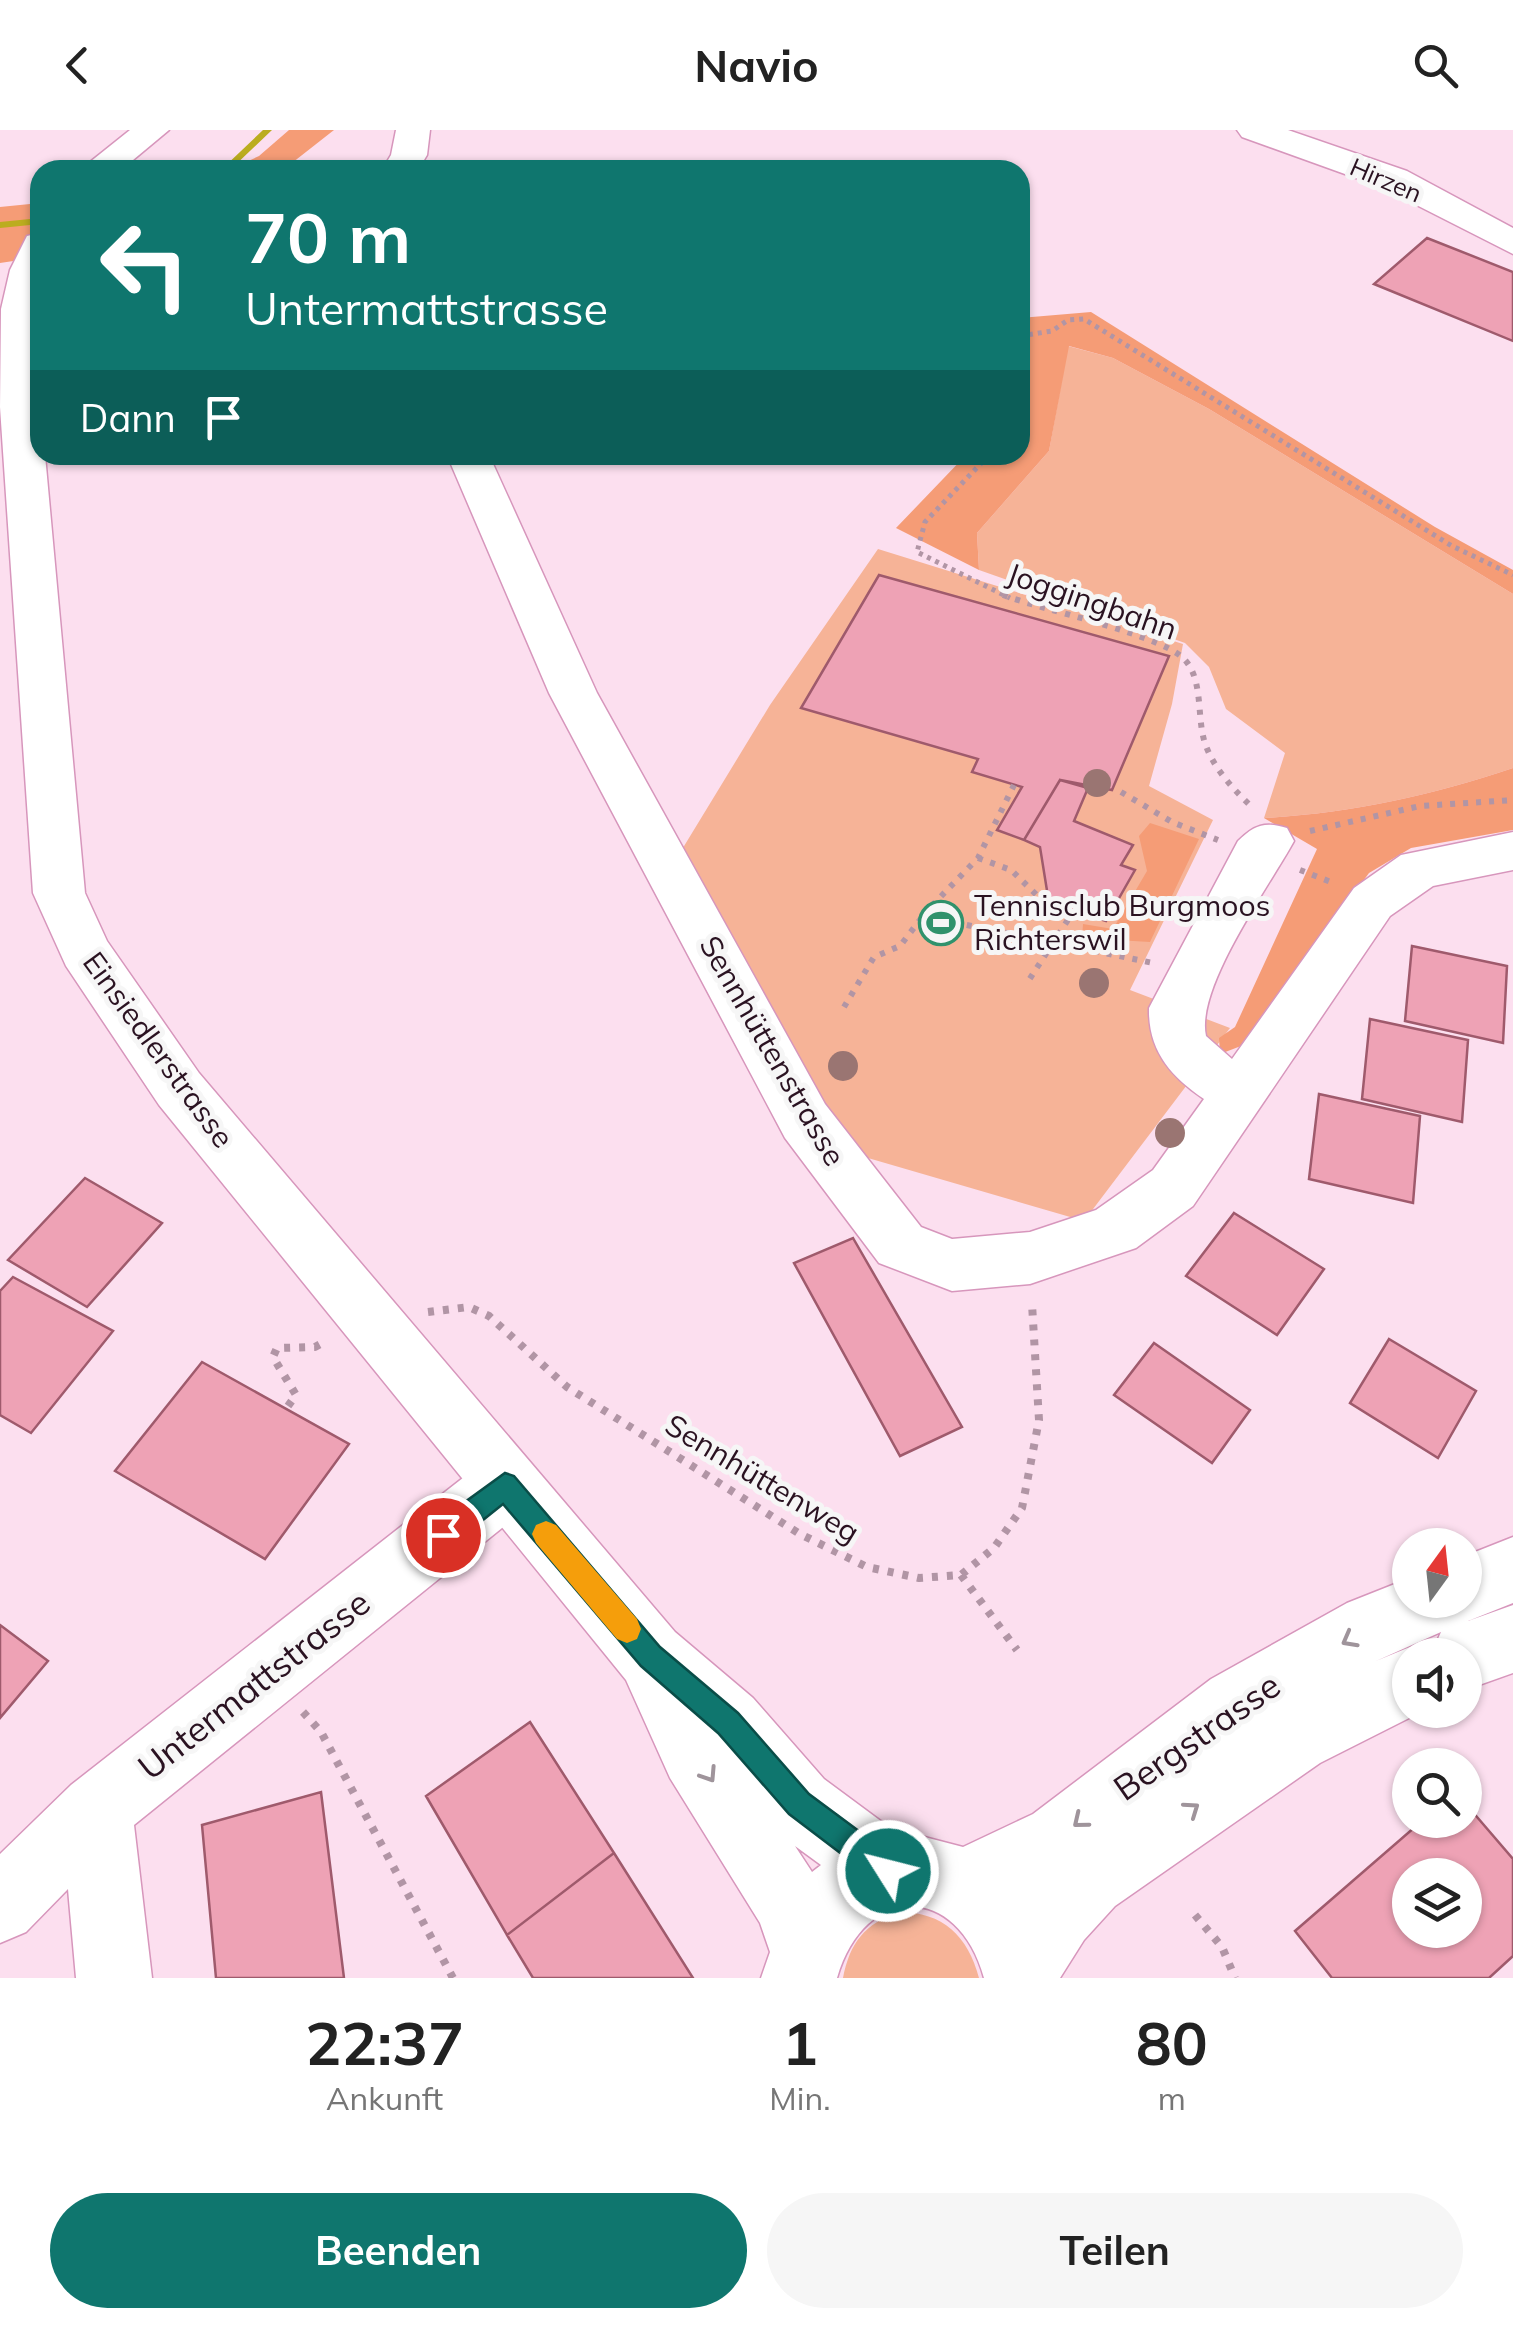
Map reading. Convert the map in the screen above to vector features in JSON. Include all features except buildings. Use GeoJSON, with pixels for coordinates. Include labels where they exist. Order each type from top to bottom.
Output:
{"type":"FeatureCollection","features":[{"type":"Feature","properties":{"kind":"main road"},"geometry":{"type":"LineString","coordinates":[[112,160],[152,130]]}},
{"type":"Feature","properties":{"kind":"main road"},"geometry":{"type":"LineString","coordinates":[[406,160],[413,130]]}},
{"type":"Feature","properties":{"kind":"main road","name":"Hirzen"},"geometry":{"type":"LineString","coordinates":[[1254,130],[1394,180],[1513,243]]}},
{"type":"Feature","properties":{"kind":"main road","name":"Einsiedlerstrasse"},"geometry":{"type":"LineString","coordinates":[[30,262],[20,303],[16,351],[59,893],[85,951],[178,1089],[650,1656],[728,1723],[799,1804],[888,1871]]}},
{"type":"Feature","properties":{"kind":"main road","name":"Sennhüttenstrasse"},"geometry":{"type":"LineString","coordinates":[[472,465],[574,693],[805,1121],[900,1245],[952,1265],[1030,1258],[1115,1230],[1174,1188],[1236,1091],[1372,902],[1419,870],[1513,851]]}},
{"type":"Feature","properties":{"kind":"main road"},"geometry":{"type":"LineString","coordinates":[[1236,1091],[1192,1062],[1174,1033],[1176,1008],[1256,855],[1276,827]]}},
{"type":"Feature","properties":{"kind":"main road","name":"Untermattstrasse"},"geometry":{"type":"LineString","coordinates":[[0,1906],[96,1810],[505,1486]]}},
{"type":"Feature","properties":{"kind":"main road"},"geometry":{"type":"LineString","coordinates":[[1482,1582],[1513,1570]]}},
{"type":"Feature","properties":{"kind":"main road","name":"Bergstrasse"},"geometry":{"type":"LineString","coordinates":[[963,1886],[1058,1839],[1154,1761],[1235,1703],[1393,1618]]}},
{"type":"Feature","properties":{"kind":"main road"},"geometry":{"type":"LineString","coordinates":[[1482,1650],[1513,1639]]}},
{"type":"Feature","properties":{"kind":"main road","name":"Einsiedlerstrasse"},"geometry":{"type":"LineString","coordinates":[[650,1656],[695,1753],[790,1904],[802,1962]]}},
{"type":"Feature","properties":{"kind":"main road","name":"Bergstrasse"},"geometry":{"type":"LineString","coordinates":[[1022,1973],[1058,1914],[1089,1880],[1295,1738],[1392,1691]]}},
{"type":"Feature","properties":{"kind":"main road"},"geometry":{"type":"LineString","coordinates":[[96,1810],[114,1978]]}},
{"type":"Feature","properties":{"kind":"main road","name":"Bergstrasse"},"geometry":{"type":"LineString","coordinates":[[802,1962],[818,1918],[837,1896],[861,1879],[914,1868],[963,1886],[988,1907],[1008,1935],[1022,1973]]}},
{"type":"Feature","properties":{"kind":"path"},"geometry":{"type":"LineString","coordinates":[[1030,335],[1062,328],[1068,320],[1084,319],[1452,546],[1513,575]]}},
{"type":"Feature","properties":{"kind":"path","name":"Joggingbahn"},"geometry":{"type":"LineString","coordinates":[[980,465],[926,522],[918,552],[950,574],[1004,596],[1181,655],[1194,674],[1197,720],[1220,772],[1276,827]]}},
{"type":"Feature","properties":{"kind":"path"},"geometry":{"type":"LineString","coordinates":[[844,1006],[874,957],[900,946],[922,916],[978,858],[1014,784]]}},
{"type":"Feature","properties":{"kind":"path"},"geometry":{"type":"LineString","coordinates":[[1276,827],[1340,826],[1420,806],[1513,800]]}},
{"type":"Feature","properties":{"kind":"path"},"geometry":{"type":"LineString","coordinates":[[978,858],[1012,870],[1046,904],[1071,915],[1029,980]]}},
{"type":"Feature","properties":{"kind":"path"},"geometry":{"type":"LineString","coordinates":[[922,916],[1145,960],[1192,976]]}},
{"type":"Feature","properties":{"kind":"path"},"geometry":{"type":"LineString","coordinates":[[1017,1650],[961,1575],[1004,1535],[1022,1508],[1030,1477],[1040,1420],[1030,1258]]}},
{"type":"Feature","properties":{"kind":"path","name":"Sennhüttenweg"},"geometry":{"type":"LineString","coordinates":[[418,1316],[442,1307],[469,1308],[489,1316],[525,1353],[602,1411],[800,1534],[868,1567],[919,1578],[961,1575]]}},
{"type":"Feature","properties":{"kind":"path"},"geometry":{"type":"LineString","coordinates":[[288,1406],[296,1395],[273,1357],[277,1348],[315,1347],[331,1338]]}},
{"type":"Feature","properties":{"kind":"path"},"geometry":{"type":"LineString","coordinates":[[299,1708],[321,1732],[453,1978]]}},
{"type":"Feature","properties":{"kind":"path"},"geometry":{"type":"LineString","coordinates":[[1195,1916],[1222,1947],[1235,1978]]}},
{"type":"Feature","properties":{"kind":"shaded area"},"geometry":{"type":"Polygon","coordinates":[[[289,130],[334,130],[296,160],[250,160],[289,130]]]}},
{"type":"Feature","properties":{"kind":"shaded area"},"geometry":{"type":"Polygon","coordinates":[[[30,204],[30,258],[0,263],[0,207],[30,204]]]}},
{"type":"Feature","properties":{"kind":"shaded area"},"geometry":{"type":"Polygon","coordinates":[[[1091,312],[1435,527],[1513,570],[1513,594],[1209,409],[1113,358],[1069,346],[1049,451],[977,533],[979,570],[896,528],[956,465],[1030,465],[1030,317],[1091,312]]]}},
{"type":"Feature","properties":{"kind":"shaded area"},"geometry":{"type":"Polygon","coordinates":[[[1068,346],[1113,358],[1209,409],[1513,594],[1513,768],[1390,802],[1264,818],[1285,753],[1226,709],[1209,667],[1185,643],[979,570],[977,533],[1049,451],[1068,346]]]}},
{"type":"Feature","properties":{"kind":"shaded area","name":"Tennisclub Burgmoos Richterswil"},"geometry":{"type":"Polygon","coordinates":[[[878,549],[1183,644],[1172,704],[1149,786],[1213,820],[1130,990],[1230,1028],[1084,1221],[844,1151],[789,1038],[678,856],[770,705],[878,549]]]}},
{"type":"Feature","properties":{"kind":"shaded area"},"geometry":{"type":"Polygon","coordinates":[[[1513,768],[1513,830],[1411,848],[1369,873],[1241,1046],[1220,1054],[1219,1038],[1235,1027],[1317,849],[1264,818],[1390,802],[1513,768]]]}},
{"type":"Feature","properties":{"kind":"shaded area"},"geometry":{"type":"Polygon","coordinates":[[[1150,823],[1199,839],[1150,942],[1082,938],[1083,924],[1113,929],[1147,871],[1139,836],[1150,823]]]}},
{"type":"Feature","properties":{"kind":"shaded area"},"geometry":{"type":"Polygon","coordinates":[[[899,1912],[929,1916],[951,1929],[968,1950],[979,1978],[843,1978],[860,1936],[876,1922],[899,1912]]]}},
{"type":"Feature","properties":{"kind":"waterway"},"geometry":{"type":"LineString","coordinates":[[236,160],[268,130]]}},
{"type":"Feature","properties":{"kind":"waterway"},"geometry":{"type":"LineString","coordinates":[[0,225],[30,222]]}},
{"type":"Feature","properties":{"kind":"slow traffic"},"geometry":{"type":"LineString","coordinates":[[546,1534],[627,1629]]}},
{"type":"Feature","properties":{"kind":"place","name":"Tennisclub Burgmoos Richterswil"},"geometry":{"type":"Point","coordinates":[941,923]}},
{"type":"Feature","properties":{"kind":"route"},"geometry":{"type":"LineString","coordinates":[[443,1535],[505,1486],[650,1656],[728,1723],[799,1804],[888,1871]]}}]}
